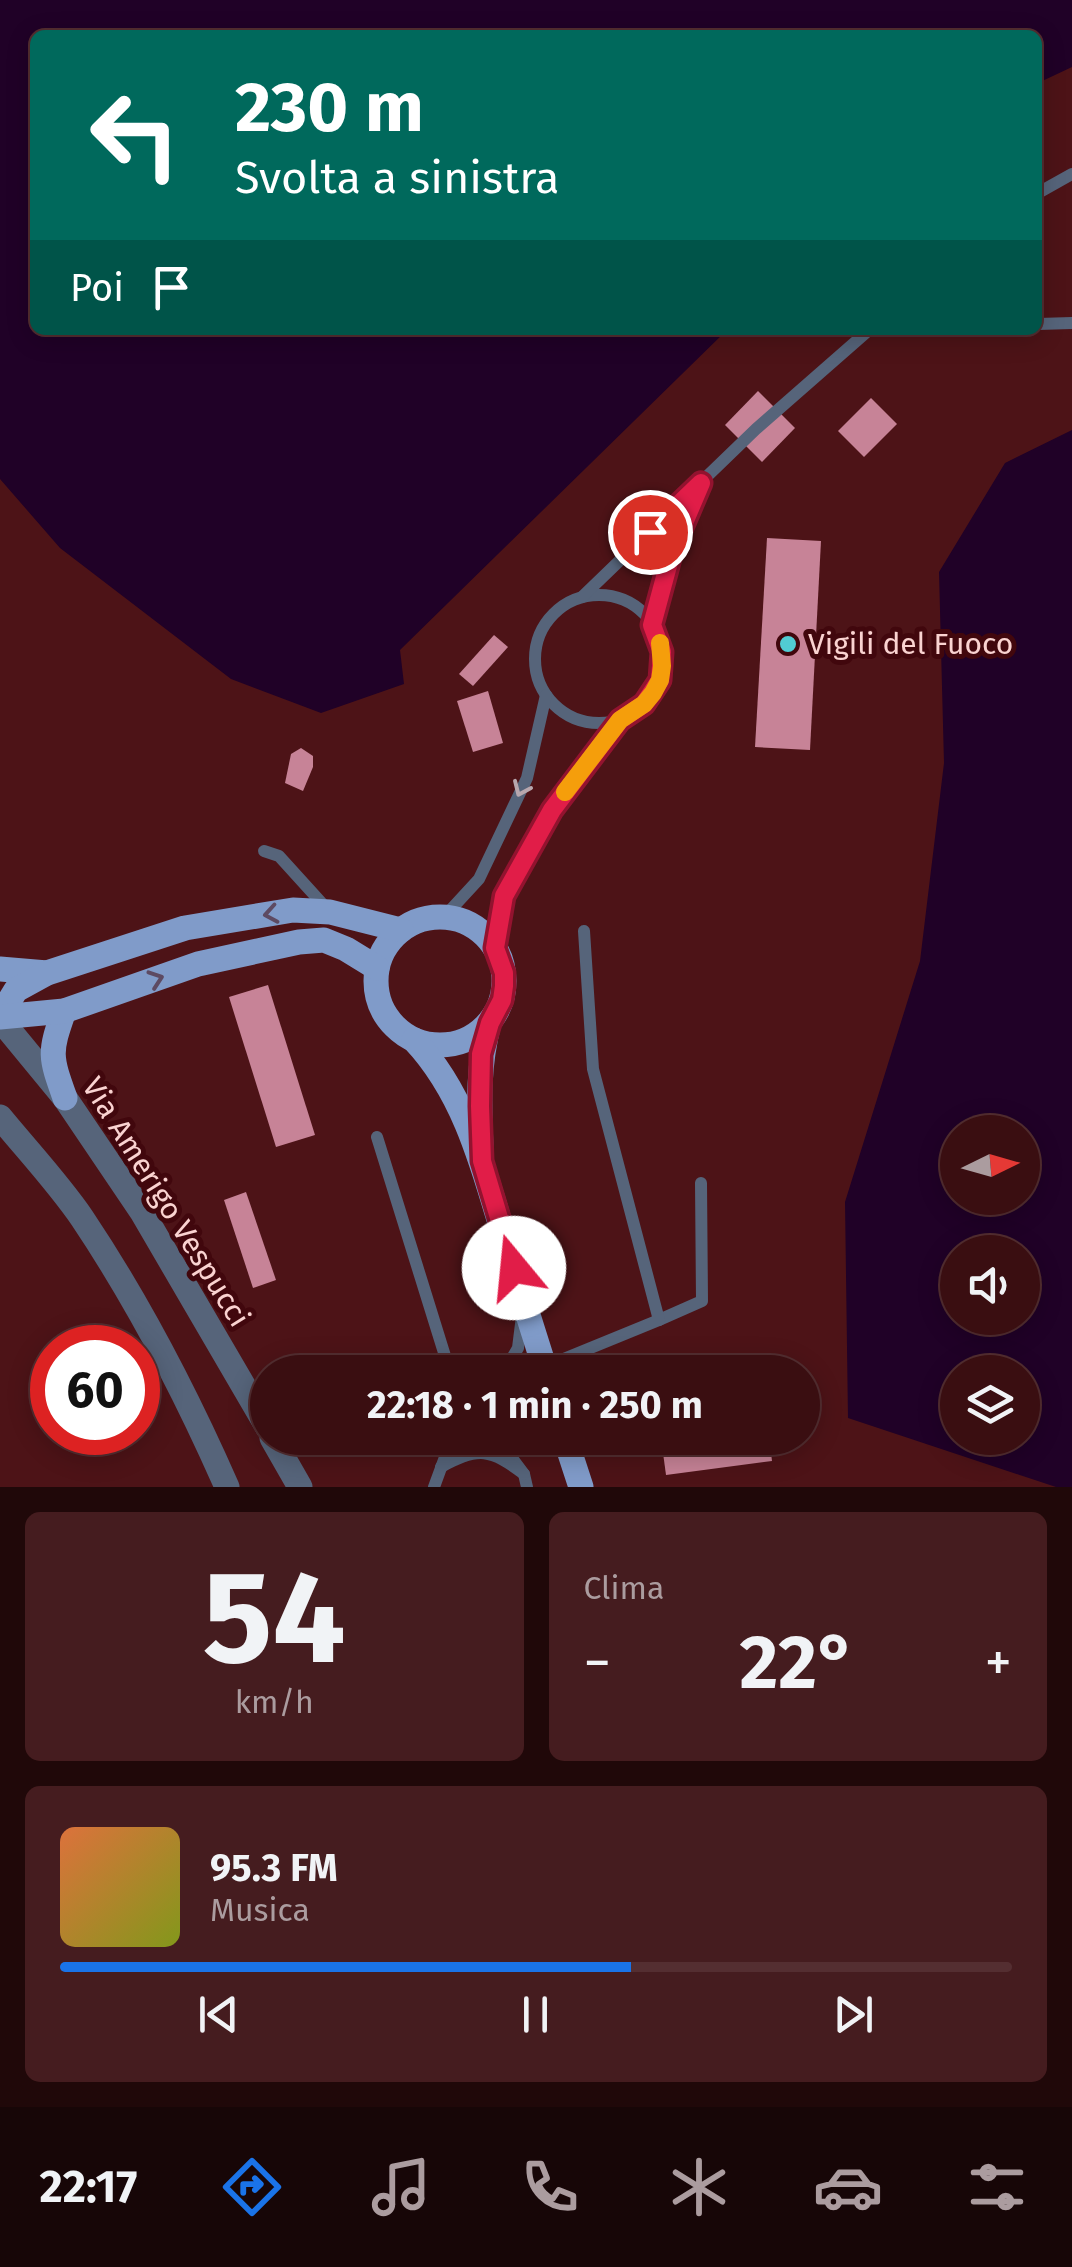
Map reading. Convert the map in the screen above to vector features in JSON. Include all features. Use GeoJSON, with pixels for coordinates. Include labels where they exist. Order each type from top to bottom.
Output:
{"type":"FeatureCollection","features":[{"type":"Feature","properties":{"kind":"main road"},"geometry":{"type":"LineString","coordinates":[[0,1017],[16,990],[47,972],[185,928],[294,910],[330,912],[401,930]]}},
{"type":"Feature","properties":{"kind":"main road"},"geometry":{"type":"LineString","coordinates":[[482,1161],[481,1054],[504,986],[495,948],[473,926],[444,917],[429,918],[401,930],[390,941],[377,968],[378,997],[382,1010],[401,1033],[440,1046],[468,1040],[490,1023]]}},
{"type":"Feature","properties":{"kind":"main road"},"geometry":{"type":"LineString","coordinates":[[0,1017],[64,1011],[198,964],[299,942],[324,940],[377,968]]}},
{"type":"Feature","properties":{"kind":"main road"},"geometry":{"type":"LineString","coordinates":[[0,969],[47,972]]}},
{"type":"Feature","properties":{"kind":"main road"},"geometry":{"type":"LineString","coordinates":[[64,1011],[52,1045],[53,1066],[65,1098]]}},
{"type":"Feature","properties":{"kind":"main road"},"geometry":{"type":"LineString","coordinates":[[414,1040],[450,1087],[482,1161],[540,1355]]}},
{"type":"Feature","properties":{"kind":"main road"},"geometry":{"type":"LineString","coordinates":[[571,1455],[581,1487]]}},
{"type":"Feature","properties":{"kind":"street","name":"Via Amerigo Vespucci"},"geometry":{"type":"LineString","coordinates":[[0,1017],[65,1098],[142,1212],[250,1399]]}},
{"type":"Feature","properties":{"kind":"street"},"geometry":{"type":"LineString","coordinates":[[0,1117],[80,1216],[192,1408],[227,1487]]}},
{"type":"Feature","properties":{"kind":"street","name":"Via Amerigo Vespucci"},"geometry":{"type":"LineString","coordinates":[[272,1455],[277,1487]]}},
{"type":"Feature","properties":{"kind":"street","name":"Via Amerigo Vespucci"},"geometry":{"type":"LineString","coordinates":[[282,1455],[300,1487]]}},
{"type":"Feature","properties":{"kind":"lane"},"geometry":{"type":"LineString","coordinates":[[1042,191],[1072,174]]}},
{"type":"Feature","properties":{"kind":"lane"},"geometry":{"type":"LineString","coordinates":[[1042,324],[1072,323]]}},
{"type":"Feature","properties":{"kind":"lane"},"geometry":{"type":"LineString","coordinates":[[582,597],[756,429],[863,335]]}},
{"type":"Feature","properties":{"kind":"lane"},"geometry":{"type":"LineString","coordinates":[[652,625],[672,551],[701,483]]}},
{"type":"Feature","properties":{"kind":"lane"},"geometry":{"type":"LineString","coordinates":[[495,948],[504,896],[552,810],[620,720],[644,704],[660,680],[662,652],[644,614],[622,599],[582,597],[556,612],[539,637],[535,652],[539,682],[556,706],[579,720],[620,720]]}},
{"type":"Feature","properties":{"kind":"lane"},"geometry":{"type":"LineString","coordinates":[[444,917],[478,879],[528,778],[546,696]]}},
{"type":"Feature","properties":{"kind":"lane"},"geometry":{"type":"LineString","coordinates":[[264,851],[279,856],[330,912]]}},
{"type":"Feature","properties":{"kind":"lane"},"geometry":{"type":"LineString","coordinates":[[584,931],[592,1069],[659,1320]]}},
{"type":"Feature","properties":{"kind":"lane"},"geometry":{"type":"LineString","coordinates":[[377,1136],[445,1355]]}},
{"type":"Feature","properties":{"kind":"lane"},"geometry":{"type":"LineString","coordinates":[[579,1355],[702,1301],[701,1183]]}},
{"type":"Feature","properties":{"kind":"lane"},"geometry":{"type":"LineString","coordinates":[[514,1355],[524,1304]]}},
{"type":"Feature","properties":{"kind":"lane"},"geometry":{"type":"LineString","coordinates":[[441,1468],[469,1453],[500,1456],[525,1481]]}},
{"type":"Feature","properties":{"kind":"lane"},"geometry":{"type":"LineString","coordinates":[[434,1487],[446,1455]]}},
{"type":"Feature","properties":{"kind":"lane"},"geometry":{"type":"LineString","coordinates":[[508,1455],[525,1481]]}},
{"type":"Feature","properties":{"kind":"shaded area"},"geometry":{"type":"Polygon","coordinates":[[[0,0],[1072,0],[1072,67],[1042,81],[1042,30],[30,30],[30,335],[722,335],[400,650],[404,684],[321,713],[231,679],[60,548],[0,479],[0,0]]]}},
{"type":"Feature","properties":{"kind":"shaded area"},"geometry":{"type":"Polygon","coordinates":[[[1072,430],[1072,1487],[1056,1487],[960,1455],[1040,1455],[1040,1355],[940,1355],[940,1449],[848,1418],[845,1202],[920,961],[944,763],[939,572],[1005,463],[1072,430]]]}},
{"type":"Feature","properties":{"kind":"building"},"geometry":{"type":"Polygon","coordinates":[[[758,391],[795,428],[762,462],[725,425],[758,391]]]}},
{"type":"Feature","properties":{"kind":"building"},"geometry":{"type":"Polygon","coordinates":[[[871,398],[897,424],[864,457],[838,431],[871,398]]]}},
{"type":"Feature","properties":{"kind":"building","name":"Vigili del Fuoco"},"geometry":{"type":"Polygon","coordinates":[[[767,538],[821,541],[810,750],[755,747],[767,538]]]}},
{"type":"Feature","properties":{"kind":"building"},"geometry":{"type":"Polygon","coordinates":[[[494,635],[508,647],[473,686],[459,674],[494,635]]]}},
{"type":"Feature","properties":{"kind":"building"},"geometry":{"type":"Polygon","coordinates":[[[488,691],[503,743],[473,752],[457,701],[488,691]]]}},
{"type":"Feature","properties":{"kind":"building"},"geometry":{"type":"Polygon","coordinates":[[[301,748],[313,756],[313,767],[303,791],[285,783],[291,754],[301,748]]]}},
{"type":"Feature","properties":{"kind":"building"},"geometry":{"type":"Polygon","coordinates":[[[268,985],[315,1135],[276,1147],[229,997],[268,985]]]}},
{"type":"Feature","properties":{"kind":"building"},"geometry":{"type":"Polygon","coordinates":[[[246,1192],[276,1280],[253,1288],[224,1200],[246,1192]]]}},
{"type":"Feature","properties":{"kind":"building"},"geometry":{"type":"Polygon","coordinates":[[[663,1455],[771,1455],[772,1461],[666,1475],[663,1455]]]}},
{"type":"Feature","properties":{"kind":"slow traffic"},"geometry":{"type":"LineString","coordinates":[[565,792],[620,720],[653,693],[662,666],[660,643]]}},
{"type":"Feature","properties":{"kind":"place","name":"Vigili del Fuoco"},"geometry":{"type":"Point","coordinates":[788,644]}},
{"type":"Feature","properties":{"kind":"route"},"geometry":{"type":"LineString","coordinates":[[514,1268],[482,1161],[480,1106],[481,1054],[504,986],[495,948],[504,896],[552,810],[620,720],[644,704],[660,680],[662,652],[652,625],[672,551],[701,483],[650,532]]}}]}
